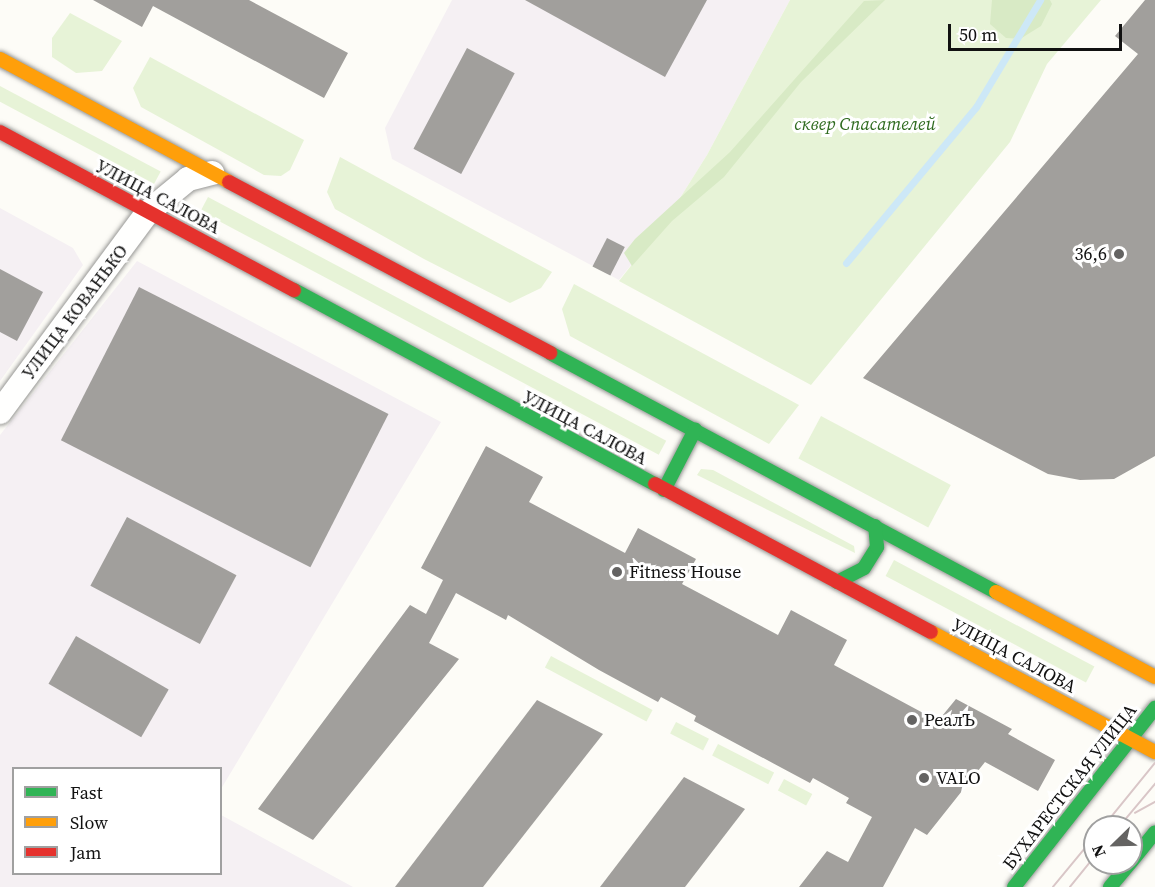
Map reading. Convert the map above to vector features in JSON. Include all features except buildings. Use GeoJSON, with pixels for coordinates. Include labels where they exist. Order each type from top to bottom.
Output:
{"type":"FeatureCollection","features":[{"type":"Feature","properties":{"kind":"main road"},"geometry":{"type":"LineString","coordinates":[[0,59],[1155,677]]}},
{"type":"Feature","properties":{"kind":"main road","name":"УЛИЦА САЛОВА"},"geometry":{"type":"LineString","coordinates":[[0,132],[1155,752]]}},
{"type":"Feature","properties":{"kind":"main road"},"geometry":{"type":"LineString","coordinates":[[664,490],[695,430]]}},
{"type":"Feature","properties":{"kind":"main road"},"geometry":{"type":"LineString","coordinates":[[837,582],[864,568],[877,547],[875,526]]}},
{"type":"Feature","properties":{"kind":"main road","name":"БУХАРЕСТСКАЯ УЛИЦА"},"geometry":{"type":"LineString","coordinates":[[1014,887],[1155,708]]}},
{"type":"Feature","properties":{"kind":"main road"},"geometry":{"type":"LineString","coordinates":[[1143,847],[1155,832]]}},
{"type":"Feature","properties":{"kind":"main road"},"geometry":{"type":"LineString","coordinates":[[1110,887],[1120,875]]}},
{"type":"Feature","properties":{"kind":"street","name":"УЛИЦА КОВАНЬКО"},"geometry":{"type":"LineString","coordinates":[[0,412],[148,212],[188,179],[212,173]]}},
{"type":"Feature","properties":{"kind":"shaded area"},"geometry":{"type":"Polygon","coordinates":[[[452,0],[790,0],[707,155],[663,225],[619,280],[392,159],[385,128],[452,0]]]}},
{"type":"Feature","properties":{"kind":"shaded area"},"geometry":{"type":"Polygon","coordinates":[[[0,208],[73,248],[83,265],[0,381],[0,208]]]}},
{"type":"Feature","properties":{"kind":"shaded area"},"geometry":{"type":"Polygon","coordinates":[[[137,261],[441,422],[222,787],[222,767],[12,767],[12,875],[222,875],[222,816],[353,887],[0,887],[0,435],[137,261]]]}},
{"type":"Feature","properties":{"kind":"green space","name":"cквер Спасателей"},"geometry":{"type":"Polygon","coordinates":[[[790,0],[1101,0],[1047,64],[1010,142],[811,385],[619,281],[663,225],[707,155],[790,0]]]}},
{"type":"Feature","properties":{"kind":"green space"},"geometry":{"type":"Polygon","coordinates":[[[885,0],[801,82],[724,177],[672,221],[632,266],[624,253],[635,239],[730,152],[864,1],[885,0]]]}},
{"type":"Feature","properties":{"kind":"green space"},"geometry":{"type":"Polygon","coordinates":[[[992,0],[1050,0],[1052,4],[1041,26],[1020,39],[1006,38],[990,24],[992,0]]]}},
{"type":"Feature","properties":{"kind":"green space"},"geometry":{"type":"Polygon","coordinates":[[[70,13],[122,41],[102,71],[76,73],[52,57],[52,38],[70,13]]]}},
{"type":"Feature","properties":{"kind":"green space"},"geometry":{"type":"Polygon","coordinates":[[[150,57],[304,140],[290,170],[281,176],[264,175],[141,107],[133,88],[150,57]]]}},
{"type":"Feature","properties":{"kind":"green space"},"geometry":{"type":"Polygon","coordinates":[[[0,86],[161,171],[154,184],[0,102],[0,86]]]}},
{"type":"Feature","properties":{"kind":"green space"},"geometry":{"type":"Polygon","coordinates":[[[340,157],[552,272],[541,288],[510,303],[424,259],[335,209],[327,192],[340,157]]]}},
{"type":"Feature","properties":{"kind":"green space"},"geometry":{"type":"Polygon","coordinates":[[[208,197],[666,441],[659,455],[200,211],[208,197]]]}},
{"type":"Feature","properties":{"kind":"green space"},"geometry":{"type":"Polygon","coordinates":[[[574,284],[799,405],[769,444],[570,336],[562,309],[574,284]]]}},
{"type":"Feature","properties":{"kind":"green space"},"geometry":{"type":"Polygon","coordinates":[[[821,416],[951,485],[928,527],[798,458],[821,416]]]}},
{"type":"Feature","properties":{"kind":"green space"},"geometry":{"type":"Polygon","coordinates":[[[701,469],[713,470],[854,546],[855,553],[697,475],[701,469]]]}},
{"type":"Feature","properties":{"kind":"green space"},"geometry":{"type":"Polygon","coordinates":[[[894,560],[1094,667],[1086,682],[886,576],[894,560]]]}},
{"type":"Feature","properties":{"kind":"green space"},"geometry":{"type":"Polygon","coordinates":[[[551,656],[653,710],[646,721],[545,667],[551,656]]]}},
{"type":"Feature","properties":{"kind":"green space"},"geometry":{"type":"Polygon","coordinates":[[[676,722],[709,739],[703,750],[670,734],[676,722]]]}},
{"type":"Feature","properties":{"kind":"green space"},"geometry":{"type":"Polygon","coordinates":[[[718,744],[774,773],[768,784],[712,756],[718,744]]]}},
{"type":"Feature","properties":{"kind":"green space"},"geometry":{"type":"Polygon","coordinates":[[[784,779],[812,794],[806,806],[778,790],[784,779]]]}},
{"type":"Feature","properties":{"kind":"waterway"},"geometry":{"type":"LineString","coordinates":[[846,263],[976,107],[1040,0]]}},
{"type":"Feature","properties":{"kind":"tram line"},"geometry":{"type":"LineString","coordinates":[[1113,815],[1155,763]]}},
{"type":"Feature","properties":{"kind":"tram line"},"geometry":{"type":"LineString","coordinates":[[1129,815],[1155,784]]}},
{"type":"Feature","properties":{"kind":"tram line"},"geometry":{"type":"LineString","coordinates":[[1135,813],[1155,802]]}},
{"type":"Feature","properties":{"kind":"tram line"},"geometry":{"type":"LineString","coordinates":[[1053,887],[1083,851]]}},
{"type":"Feature","properties":{"kind":"tram line"},"geometry":{"type":"LineString","coordinates":[[1070,887],[1083,871]]}},
{"type":"Feature","properties":{"kind":"traffic: fast"},"geometry":{"type":"LineString","coordinates":[[294,290],[655,484]]}},
{"type":"Feature","properties":{"kind":"traffic: fast"},"geometry":{"type":"LineString","coordinates":[[550,353],[996,592]]}},
{"type":"Feature","properties":{"kind":"traffic: fast"},"geometry":{"type":"LineString","coordinates":[[664,490],[695,430]]}},
{"type":"Feature","properties":{"kind":"traffic: fast"},"geometry":{"type":"LineString","coordinates":[[837,582],[864,568],[877,547],[875,526]]}},
{"type":"Feature","properties":{"kind":"traffic: fast"},"geometry":{"type":"LineString","coordinates":[[1014,887],[1155,708]]}},
{"type":"Feature","properties":{"kind":"traffic: fast"},"geometry":{"type":"LineString","coordinates":[[1143,847],[1155,832]]}},
{"type":"Feature","properties":{"kind":"traffic: fast"},"geometry":{"type":"LineString","coordinates":[[1110,887],[1120,875]]}},
{"type":"Feature","properties":{"kind":"traffic: slow"},"geometry":{"type":"LineString","coordinates":[[0,59],[229,182]]}},
{"type":"Feature","properties":{"kind":"traffic: slow"},"geometry":{"type":"LineString","coordinates":[[996,592],[1155,677]]}},
{"type":"Feature","properties":{"kind":"traffic: slow"},"geometry":{"type":"LineString","coordinates":[[931,632],[1155,752]]}},
{"type":"Feature","properties":{"kind":"traffic: jam"},"geometry":{"type":"LineString","coordinates":[[0,132],[294,290]]}},
{"type":"Feature","properties":{"kind":"traffic: jam"},"geometry":{"type":"LineString","coordinates":[[229,182],[550,353]]}},
{"type":"Feature","properties":{"kind":"traffic: jam"},"geometry":{"type":"LineString","coordinates":[[655,484],[931,632]]}},
{"type":"Feature","properties":{"kind":"place","name":"36,6"},"geometry":{"type":"Point","coordinates":[1119,254]}},
{"type":"Feature","properties":{"kind":"place","name":"Fitness House"},"geometry":{"type":"Point","coordinates":[617,572]}},
{"type":"Feature","properties":{"kind":"place","name":"РеалЪ"},"geometry":{"type":"Point","coordinates":[912,720]}},
{"type":"Feature","properties":{"kind":"place","name":"VALO"},"geometry":{"type":"Point","coordinates":[924,778]}}]}
